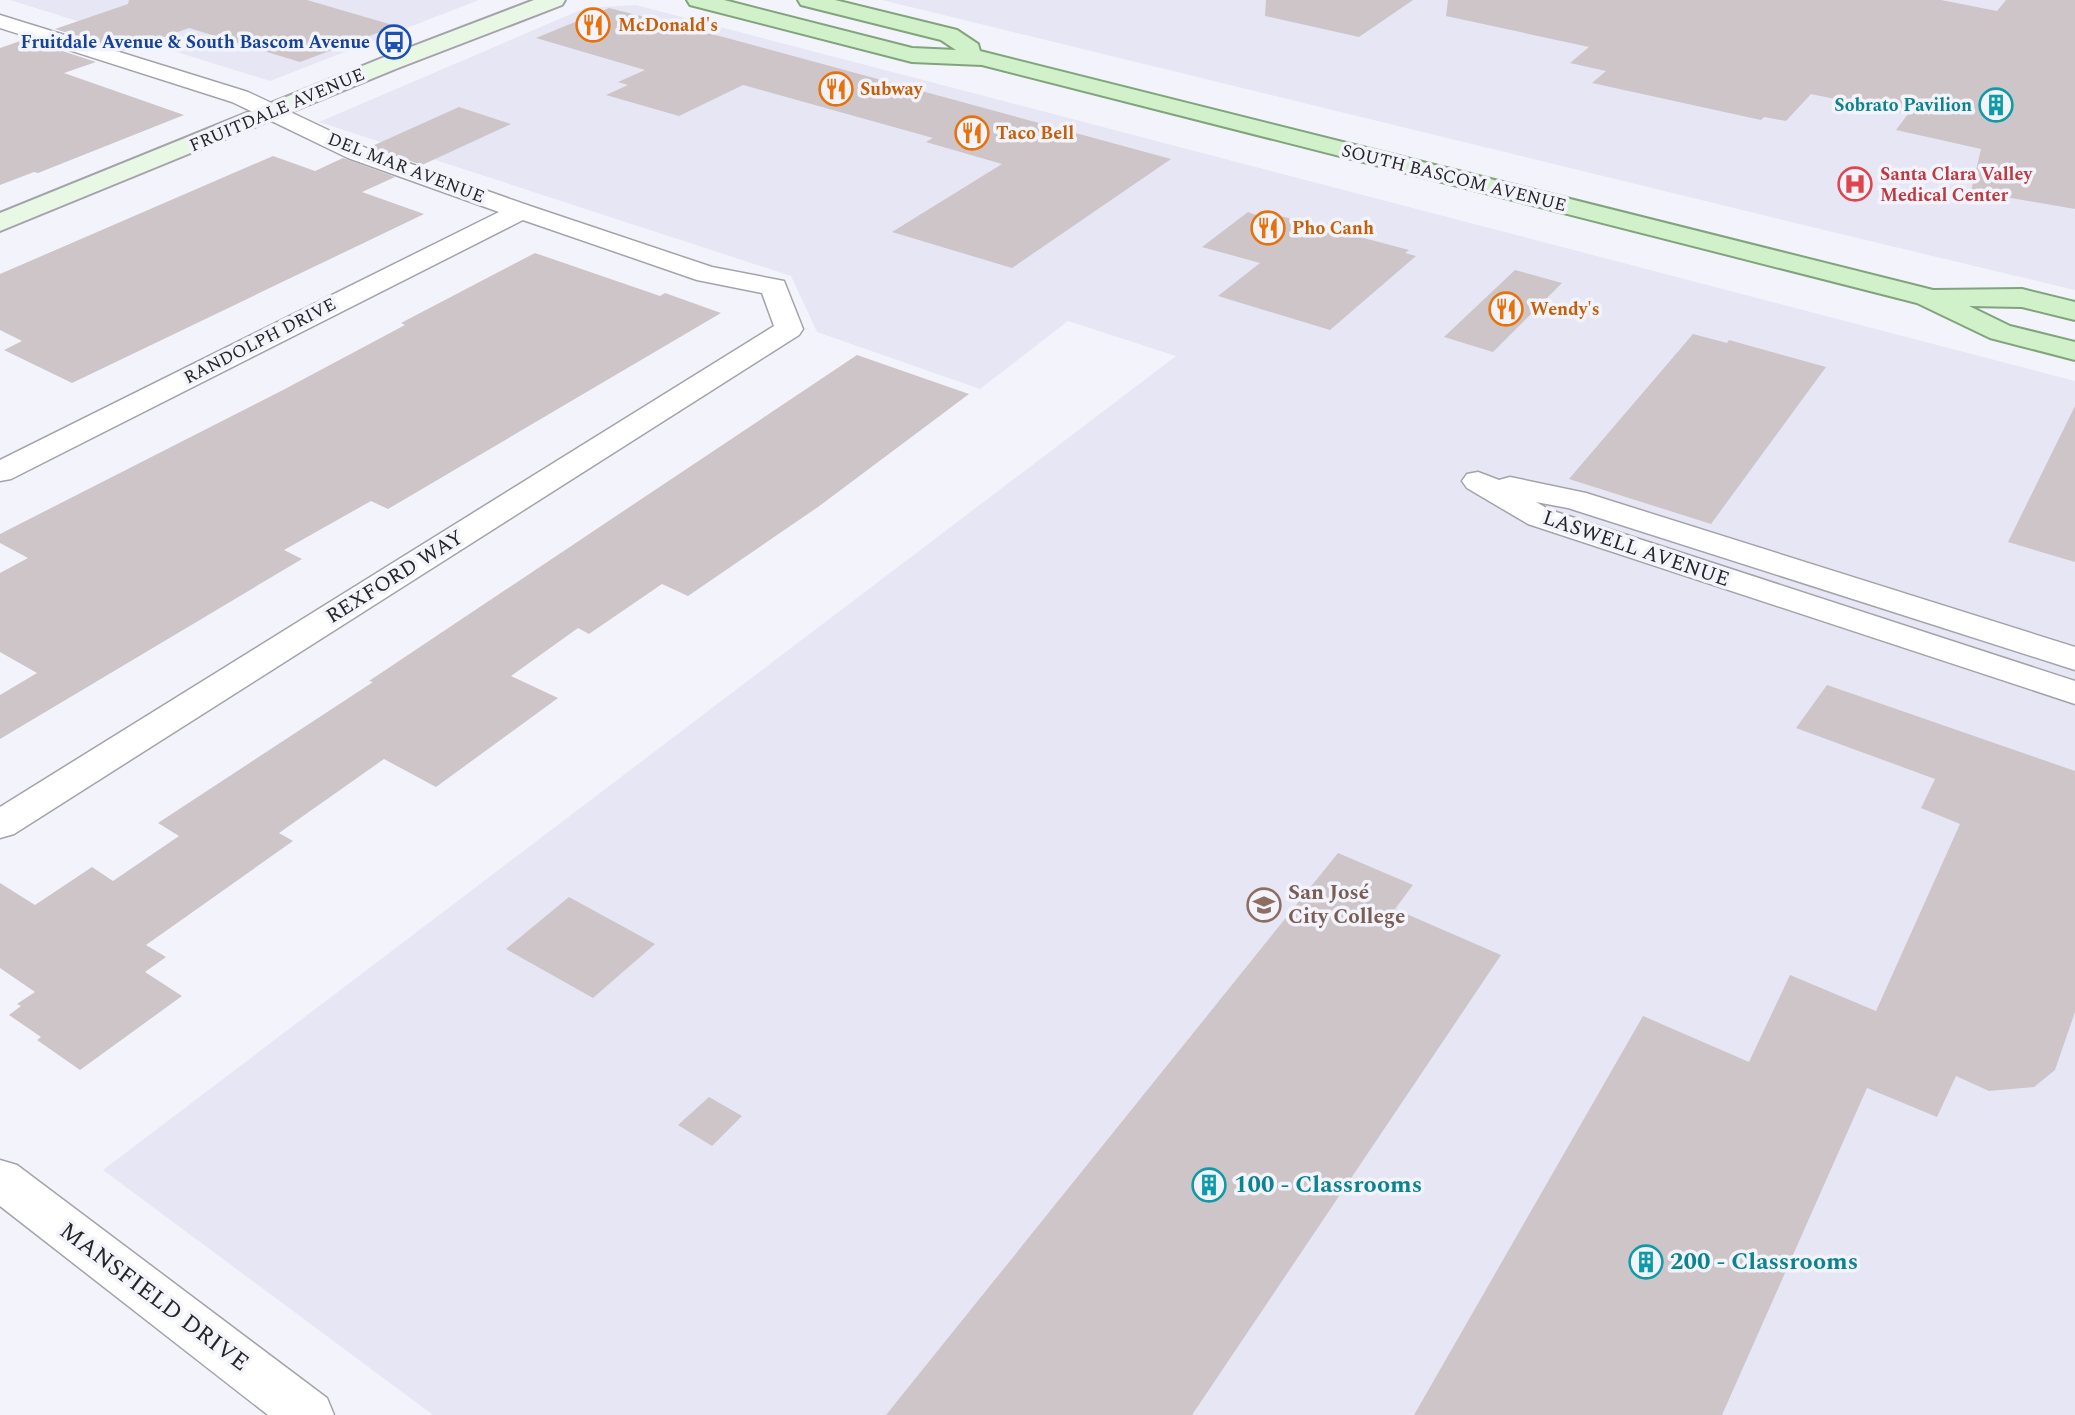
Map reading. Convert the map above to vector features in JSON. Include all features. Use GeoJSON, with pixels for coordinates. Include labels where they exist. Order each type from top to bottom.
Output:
{"type":"FeatureCollection","features":[{"type":"Feature","properties":{"kind":"main road","name":"SOUTH BASCOM AVENUE"},"geometry":{"type":"LineString","coordinates":[[698,0],[912,55],[982,58],[1927,297],[2000,332],[2075,351]]}},
{"type":"Feature","properties":{"kind":"main road","name":"SOUTH BASCOM AVENUE"},"geometry":{"type":"LineString","coordinates":[[809,0],[949,35],[982,58]]}},
{"type":"Feature","properties":{"kind":"main road","name":"SOUTH BASCOM AVENUE"},"geometry":{"type":"LineString","coordinates":[[1927,297],[2022,298],[2075,311]]}},
{"type":"Feature","properties":{"kind":"street","name":"FRUITDALE AVENUE"},"geometry":{"type":"LineString","coordinates":[[0,223],[411,54],[554,0]]}},
{"type":"Feature","properties":{"kind":"street","name":"DEL MAR AVENUE"},"geometry":{"type":"LineString","coordinates":[[0,21],[240,97],[357,153],[521,211],[706,274],[774,287],[789,329]]}},
{"type":"Feature","properties":{"kind":"street","name":"RANDOLPH DRIVE"},"geometry":{"type":"LineString","coordinates":[[0,472],[521,211]]}},
{"type":"Feature","properties":{"kind":"street","name":"REXFORD WAY"},"geometry":{"type":"LineString","coordinates":[[0,825],[789,329]]}},
{"type":"Feature","properties":{"kind":"street","name":"LASWELL AVENUE"},"geometry":{"type":"LineString","coordinates":[[2075,659],[1575,500],[1478,481],[1539,517],[2075,692]]}},
{"type":"Feature","properties":{"kind":"street","name":"MANSFIELD DRIVE"},"geometry":{"type":"LineString","coordinates":[[0,1179],[308,1415]]}},
{"type":"Feature","properties":{"kind":"shaded area"},"geometry":{"type":"Polygon","coordinates":[[[10,0],[479,0],[270,81],[10,0]]]}},
{"type":"Feature","properties":{"kind":"shaded area","name":"Santa Clara Valley Medical Center"},"geometry":{"type":"Polygon","coordinates":[[[882,0],[2075,0],[2075,290],[1828,231],[882,0]]]}},
{"type":"Feature","properties":{"kind":"shaded area","name":"San José City College"},"geometry":{"type":"Polygon","coordinates":[[[636,5],[2075,381],[2075,1415],[433,1415],[103,1170],[1176,356],[1068,321],[980,389],[817,332],[791,276],[319,122],[585,8],[636,5]]]}},
{"type":"Feature","properties":{"kind":"building"},"geometry":{"type":"Polygon","coordinates":[[[129,0],[307,0],[396,26],[300,62],[189,28],[125,51],[55,29],[128,4],[129,0]]]}},
{"type":"Feature","properties":{"kind":"building"},"geometry":{"type":"Polygon","coordinates":[[[1266,0],[1413,0],[1359,37],[1265,16],[1266,0]]]}},
{"type":"Feature","properties":{"kind":"building"},"geometry":{"type":"Polygon","coordinates":[[[1448,0],[1941,0],[1997,11],[2006,0],[2075,0],[2075,209],[1971,191],[1981,149],[1896,130],[1908,114],[1811,94],[1786,121],[1764,117],[1761,120],[1592,83],[1606,71],[1570,63],[1589,47],[1446,16],[1448,0]]]}},
{"type":"Feature","properties":{"kind":"building"},"geometry":{"type":"Polygon","coordinates":[[[609,8],[1171,159],[1012,268],[892,232],[1002,164],[926,142],[933,138],[743,85],[679,116],[606,95],[628,85],[618,82],[645,70],[536,38],[609,8]]]}},
{"type":"Feature","properties":{"kind":"building"},"geometry":{"type":"Polygon","coordinates":[[[26,39],[96,62],[64,73],[184,115],[38,173],[34,172],[0,185],[0,48],[26,39]]]}},
{"type":"Feature","properties":{"kind":"building"},"geometry":{"type":"Polygon","coordinates":[[[459,107],[511,124],[422,165],[370,147],[459,107]]]}},
{"type":"Feature","properties":{"kind":"building"},"geometry":{"type":"Polygon","coordinates":[[[273,156],[315,171],[343,158],[395,177],[362,192],[424,214],[72,383],[4,350],[22,341],[0,330],[0,274],[273,156]]]}},
{"type":"Feature","properties":{"kind":"building"},"geometry":{"type":"Polygon","coordinates":[[[1261,211],[1409,250],[1405,253],[1416,256],[1330,330],[1218,296],[1260,263],[1202,247],[1248,212],[1256,215],[1261,211]]]}},
{"type":"Feature","properties":{"kind":"building"},"geometry":{"type":"Polygon","coordinates":[[[535,253],[660,296],[665,293],[721,313],[388,509],[371,501],[284,550],[302,559],[0,739],[0,695],[37,673],[0,652],[0,573],[28,558],[0,543],[0,534],[283,390],[405,325],[401,323],[535,253]]]}},
{"type":"Feature","properties":{"kind":"building","name":"Wendy's"},"geometry":{"type":"Polygon","coordinates":[[[1515,270],[1562,283],[1493,352],[1444,337],[1515,270]]]}},
{"type":"Feature","properties":{"kind":"building"},"geometry":{"type":"Polygon","coordinates":[[[1693,334],[1727,343],[1729,340],[1826,367],[1711,524],[1569,479],[1693,334]]]}},
{"type":"Feature","properties":{"kind":"building"},"geometry":{"type":"Polygon","coordinates":[[[857,355],[969,394],[818,507],[688,596],[662,584],[589,634],[578,628],[511,676],[558,698],[436,787],[384,759],[279,833],[293,841],[146,945],[166,957],[145,972],[182,996],[80,1070],[37,1040],[41,1037],[9,1015],[21,1006],[17,1004],[35,992],[0,968],[0,883],[35,905],[92,867],[113,881],[179,836],[158,823],[373,682],[369,681],[857,355]]]}},
{"type":"Feature","properties":{"kind":"building"},"geometry":{"type":"Polygon","coordinates":[[[2075,406],[2075,562],[2008,542],[2075,406]]]}},
{"type":"Feature","properties":{"kind":"building"},"geometry":{"type":"Polygon","coordinates":[[[1827,685],[2075,771],[2075,1012],[2055,1070],[2034,1087],[1989,1091],[1956,1076],[1937,1117],[1867,1088],[1722,1415],[1414,1415],[1643,1016],[1749,1062],[1790,975],[1876,1011],[1960,824],[1921,808],[1935,779],[1796,728],[1827,685]]]}},
{"type":"Feature","properties":{"kind":"building","name":"100 - Classrooms"},"geometry":{"type":"Polygon","coordinates":[[[1338,853],[1413,885],[1395,909],[1501,955],[1192,1415],[886,1415],[1338,853]]]}},
{"type":"Feature","properties":{"kind":"building"},"geometry":{"type":"Polygon","coordinates":[[[569,897],[655,944],[593,998],[506,949],[569,897]]]}},
{"type":"Feature","properties":{"kind":"building"},"geometry":{"type":"Polygon","coordinates":[[[709,1097],[742,1116],[712,1146],[678,1125],[709,1097]]]}},
{"type":"Feature","properties":{"kind":"place","name":"McDonald's"},"geometry":{"type":"Point","coordinates":[593,25]}},
{"type":"Feature","properties":{"kind":"place","name":"Fruitdale Avenue & South Bascom Avenue"},"geometry":{"type":"Point","coordinates":[394,42]}},
{"type":"Feature","properties":{"kind":"place","name":"Subway"},"geometry":{"type":"Point","coordinates":[836,89]}},
{"type":"Feature","properties":{"kind":"place","name":"Sobrato Pavilion"},"geometry":{"type":"Point","coordinates":[1996,105]}},
{"type":"Feature","properties":{"kind":"place","name":"Taco Bell"},"geometry":{"type":"Point","coordinates":[972,133]}},
{"type":"Feature","properties":{"kind":"place","name":"Santa Clara Valley Medical Center"},"geometry":{"type":"Point","coordinates":[1855,184]}},
{"type":"Feature","properties":{"kind":"place","name":"Pho Canh"},"geometry":{"type":"Point","coordinates":[1268,228]}},
{"type":"Feature","properties":{"kind":"place","name":"Wendy's"},"geometry":{"type":"Point","coordinates":[1506,309]}},
{"type":"Feature","properties":{"kind":"place","name":"San José City College"},"geometry":{"type":"Point","coordinates":[1264,905]}},
{"type":"Feature","properties":{"kind":"place","name":"100 - Classrooms"},"geometry":{"type":"Point","coordinates":[1209,1185]}},
{"type":"Feature","properties":{"kind":"place","name":"200 - Classrooms"},"geometry":{"type":"Point","coordinates":[1646,1262]}}]}
